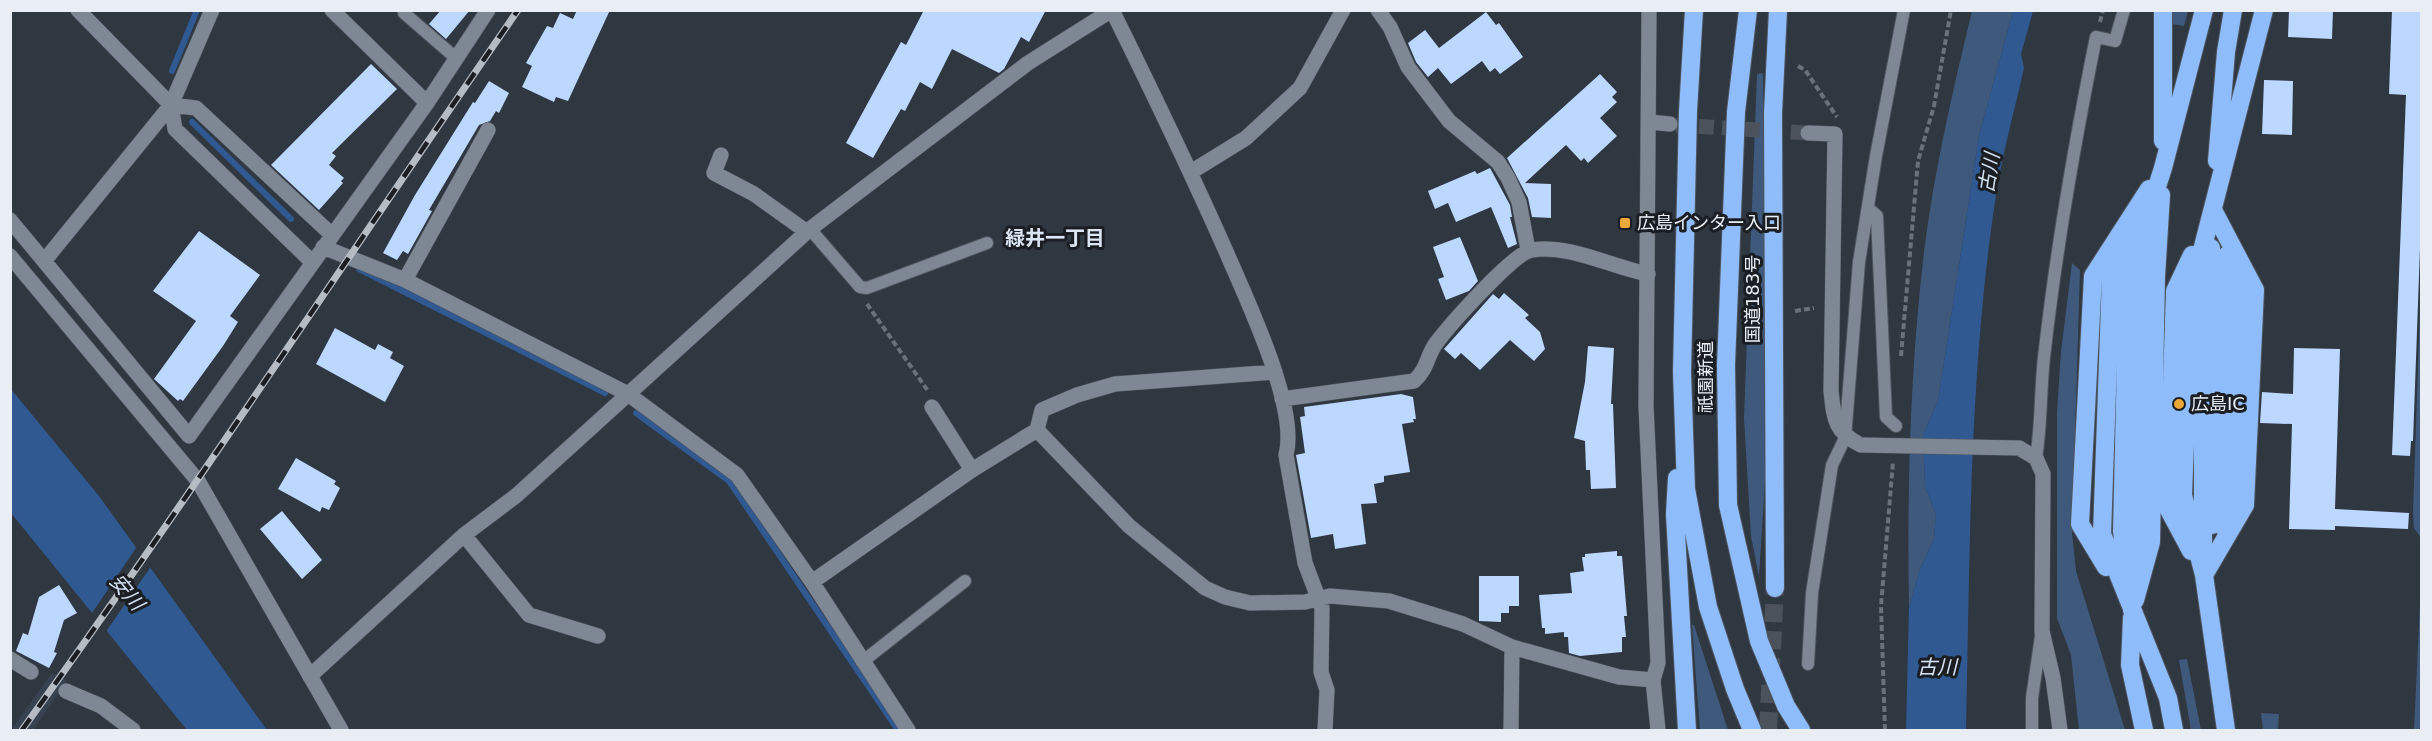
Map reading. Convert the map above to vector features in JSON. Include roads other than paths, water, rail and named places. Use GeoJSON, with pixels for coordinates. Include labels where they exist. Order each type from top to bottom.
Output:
{"type":"FeatureCollection","features":[{"type":"Feature","properties":{"kind":"highway","name":"祇園新道"},"geometry":{"type":"LineString","coordinates":[[1694,10],[1688,111],[1682,372],[1686,489],[1708,607],[1735,689],[1752,730]]}},
{"type":"Feature","properties":{"kind":"highway","name":"祇園新道"},"geometry":{"type":"LineString","coordinates":[[1748,10],[1736,112],[1728,319],[1728,505],[1759,641],[1786,706],[1801,730]]}},
{"type":"Feature","properties":{"kind":"highway","name":"国道183号"},"geometry":{"type":"LineString","coordinates":[[1775,588],[1773,113],[1778,10]]}},
{"type":"Feature","properties":{"kind":"highway"},"geometry":{"type":"LineString","coordinates":[[2163,10],[2163,168],[2111,276],[2102,534],[2168,698],[2174,730]]}},
{"type":"Feature","properties":{"kind":"highway"},"geometry":{"type":"LineString","coordinates":[[2144,730],[2130,665],[2137,544],[2138,400],[2143,277],[2163,168],[2204,10]]}},
{"type":"Feature","properties":{"kind":"highway"},"geometry":{"type":"LineString","coordinates":[[2204,575],[2217,492],[2225,293],[2213,210],[2226,52],[2233,10]]}},
{"type":"Feature","properties":{"kind":"highway"},"geometry":{"type":"LineString","coordinates":[[2226,730],[2204,575],[2183,495],[2191,293],[2264,10]]}},
{"type":"Feature","properties":{"kind":"highway"},"geometry":{"type":"LineString","coordinates":[[2204,575],[2245,505],[2256,290],[2213,210]]}},
{"type":"Feature","properties":{"kind":"highway"},"geometry":{"type":"LineString","coordinates":[[1682,372],[1675,514],[1687,730]]}},
{"type":"Feature","properties":{"kind":"highway"},"geometry":{"type":"LineString","coordinates":[[1786,706],[1807,730]]}},
{"type":"Feature","properties":{"kind":"street"},"geometry":{"type":"LineString","coordinates":[[78,10],[171,105],[175,129],[311,261]]}},
{"type":"Feature","properties":{"kind":"street"},"geometry":{"type":"LineString","coordinates":[[45,260],[171,105],[212,10]]}},
{"type":"Feature","properties":{"kind":"street"},"geometry":{"type":"LineString","coordinates":[[332,10],[428,103]]}},
{"type":"Feature","properties":{"kind":"street"},"geometry":{"type":"LineString","coordinates":[[10,220],[189,436],[311,261],[428,103],[488,10]]}},
{"type":"Feature","properties":{"kind":"street"},"geometry":{"type":"LineString","coordinates":[[310,676],[464,534],[517,495],[808,230],[1028,63],[1112,10],[1191,172],[1260,328],[1275,372],[1290,442],[1287,455],[1305,563],[1319,598],[1321,672],[1327,690],[1325,730]]}},
{"type":"Feature","properties":{"kind":"street"},"geometry":{"type":"LineString","coordinates":[[1191,172],[1246,138],[1300,87],[1343,10]]}},
{"type":"Feature","properties":{"kind":"street"},"geometry":{"type":"LineString","coordinates":[[1378,10],[1390,27],[1408,67],[1449,121],[1498,162],[1520,202],[1528,250]]}},
{"type":"Feature","properties":{"kind":"street"},"geometry":{"type":"LineString","coordinates":[[1649,10],[1646,406],[1658,663],[1653,680],[1658,730]]}},
{"type":"Feature","properties":{"kind":"street"},"geometry":{"type":"LineString","coordinates":[[171,105],[196,108],[327,241],[628,394],[737,475],[812,582],[908,730]]}},
{"type":"Feature","properties":{"kind":"street"},"geometry":{"type":"LineString","coordinates":[[1649,122],[1670,124]]}},
{"type":"Feature","properties":{"kind":"street"},"geometry":{"type":"LineString","coordinates":[[405,280],[488,130]]}},
{"type":"Feature","properties":{"kind":"street"},"geometry":{"type":"LineString","coordinates":[[1808,133],[1835,134],[1831,391],[1835,420],[1845,438],[1861,446],[2019,448],[2036,458],[2043,474],[2042,631],[2053,678],[2060,730]]}},
{"type":"Feature","properties":{"kind":"street"},"geometry":{"type":"LineString","coordinates":[[721,155],[714,173],[754,194],[808,230]]}},
{"type":"Feature","properties":{"kind":"street"},"geometry":{"type":"LineString","coordinates":[[1282,399],[1414,381],[1425,370],[1435,344],[1482,291],[1528,250],[1545,249],[1578,254],[1622,269],[1648,274]]}},
{"type":"Feature","properties":{"kind":"street"},"geometry":{"type":"LineString","coordinates":[[10,256],[198,481],[341,730]]}},
{"type":"Feature","properties":{"kind":"street"},"geometry":{"type":"LineString","coordinates":[[812,582],[972,470],[1037,430],[1042,411],[1077,395],[1115,384],[1275,372]]}},
{"type":"Feature","properties":{"kind":"street"},"geometry":{"type":"LineString","coordinates":[[932,407],[972,470]]}},
{"type":"Feature","properties":{"kind":"street"},"geometry":{"type":"LineString","coordinates":[[1037,430],[1130,526],[1205,588],[1225,597],[1250,603],[1305,602],[1330,596],[1389,601],[1463,624],[1512,647],[1618,677],[1653,680]]}},
{"type":"Feature","properties":{"kind":"street"},"geometry":{"type":"LineString","coordinates":[[464,534],[529,615],[598,636]]}},
{"type":"Feature","properties":{"kind":"street"},"geometry":{"type":"LineString","coordinates":[[1511,730],[1512,647]]}},
{"type":"Feature","properties":{"kind":"street"},"geometry":{"type":"LineString","coordinates":[[10,659],[31,672]]}},
{"type":"Feature","properties":{"kind":"street"},"geometry":{"type":"LineString","coordinates":[[66,691],[101,706],[133,730]]}},
{"type":"Feature","properties":{"kind":"lane"},"geometry":{"type":"LineString","coordinates":[[1808,664],[1812,593],[1830,477],[1832,465],[1845,438],[1859,262],[1904,10]]}},
{"type":"Feature","properties":{"kind":"lane"},"geometry":{"type":"LineString","coordinates":[[2036,458],[2041,429],[2044,352],[2070,164],[2096,37],[2115,41],[2124,10]]}},
{"type":"Feature","properties":{"kind":"lane"},"geometry":{"type":"LineString","coordinates":[[404,13],[458,59]]}},
{"type":"Feature","properties":{"kind":"lane"},"geometry":{"type":"LineString","coordinates":[[1868,208],[1877,216],[1886,417],[1896,426]]}},
{"type":"Feature","properties":{"kind":"lane"},"geometry":{"type":"LineString","coordinates":[[808,230],[860,287],[867,288],[987,243]]}},
{"type":"Feature","properties":{"kind":"lane"},"geometry":{"type":"LineString","coordinates":[[862,662],[965,580]]}},
{"type":"Feature","properties":{"kind":"lane"},"geometry":{"type":"LineString","coordinates":[[2032,730],[2032,698],[2042,631]]}},
{"type":"Feature","properties":{"kind":"water","name":"古川"},"geometry":{"type":"Polygon","coordinates":[[[2013,11],[2033,11],[2021,54],[2024,68],[1997,188],[1981,322],[1972,458],[1966,730],[1906,730],[1909,608],[1920,569],[1934,539],[1936,515],[1925,486],[1923,435],[1938,401],[1979,136],[2013,11]]]}},
{"type":"Feature","properties":{"kind":"water","name":"安川"},"geometry":{"type":"Polygon","coordinates":[[[10,388],[99,496],[267,730],[187,730],[11,513],[10,388]]]}},
{"type":"Feature","properties":{"kind":"waterway"},"geometry":{"type":"LineString","coordinates":[[172,71],[197,10]]}},
{"type":"Feature","properties":{"kind":"waterway"},"geometry":{"type":"LineString","coordinates":[[192,122],[291,219]]}},
{"type":"Feature","properties":{"kind":"waterway"},"geometry":{"type":"LineString","coordinates":[[359,269],[605,393]]}},
{"type":"Feature","properties":{"kind":"waterway"},"geometry":{"type":"LineString","coordinates":[[636,413],[729,481],[898,730]]}},
{"type":"Feature","properties":{"kind":"tunnel"},"geometry":{"type":"LineString","coordinates":[[1676,125],[1808,133]]}},
{"type":"Feature","properties":{"kind":"tunnel"},"geometry":{"type":"LineString","coordinates":[[1768,730],[1775,588]]}},
{"type":"Feature","properties":{"kind":"railway"},"geometry":{"type":"LineString","coordinates":[[22,730],[210,462],[518,10]]}},
{"type":"Feature","properties":{"kind":"place","name":"広島インター入口"},"geometry":{"type":"Point","coordinates":[1625,223]}},
{"type":"Feature","properties":{"kind":"place","name":"広島IC"},"geometry":{"type":"Point","coordinates":[2179,404]}},
{"type":"Feature","properties":{"kind":"district","name":"緑井一丁目"},"geometry":{"type":"Point","coordinates":[1055,238]}}]}
